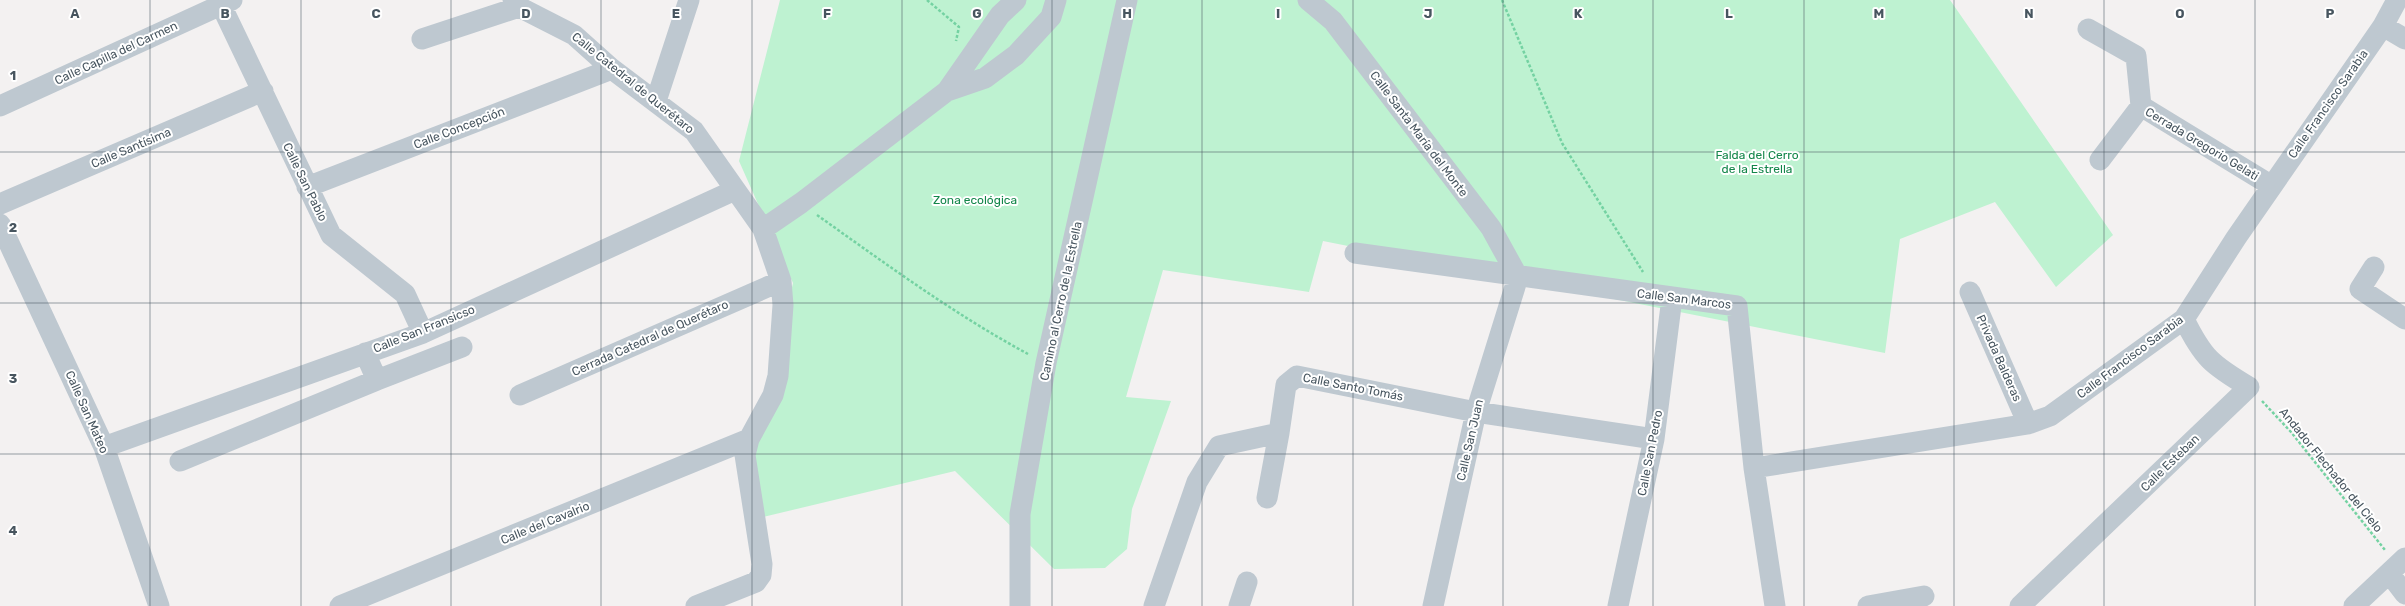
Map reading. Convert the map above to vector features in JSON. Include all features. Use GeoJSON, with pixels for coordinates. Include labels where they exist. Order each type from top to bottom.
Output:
{"type":"FeatureCollection","features":[{"type":"Feature","properties":{"kind":"street"},"geometry":{"type":"LineString","coordinates":[[656,101],[689,0]]}},
{"type":"Feature","properties":{"kind":"street"},"geometry":{"type":"LineString","coordinates":[[763,229],[801,203],[947,91],[1000,15],[1016,0]]}},
{"type":"Feature","properties":{"kind":"street"},"geometry":{"type":"LineString","coordinates":[[947,91],[985,78],[1016,56],[1050,17],[1056,0]]}},
{"type":"Feature","properties":{"kind":"street","name":"Camino al Cerro de la Estrella"},"geometry":{"type":"LineString","coordinates":[[1020,606],[1020,514],[1046,363],[1127,0]]}},
{"type":"Feature","properties":{"kind":"street","name":"Calle Santa María del Monte"},"geometry":{"type":"LineString","coordinates":[[1308,0],[1333,21],[1491,228],[1518,277]]}},
{"type":"Feature","properties":{"kind":"street","name":"Calle Francisco Sarabia"},"geometry":{"type":"LineString","coordinates":[[1754,468],[2028,424],[2050,416],[2184,319],[2272,186],[2383,26],[2397,0]]}},
{"type":"Feature","properties":{"kind":"street"},"geometry":{"type":"LineString","coordinates":[[422,39],[516,3]]}},
{"type":"Feature","properties":{"kind":"street","name":"Calle Catedral de Querétaro"},"geometry":{"type":"LineString","coordinates":[[516,3],[574,35],[612,69],[694,131],[763,229],[781,281],[783,305],[778,376],[773,395],[749,439],[745,455],[762,564],[761,575],[756,582],[696,606]]}},
{"type":"Feature","properties":{"kind":"street","name":"Calle San Pablo"},"geometry":{"type":"LineString","coordinates":[[215,4],[262,91],[331,235],[405,294],[423,332]]}},
{"type":"Feature","properties":{"kind":"street","name":"Calle Capilla del Carmen"},"geometry":{"type":"LineString","coordinates":[[0,106],[215,4]]}},
{"type":"Feature","properties":{"kind":"street"},"geometry":{"type":"LineString","coordinates":[[2383,26],[2405,39]]}},
{"type":"Feature","properties":{"kind":"street","name":"Cerrada Gregorio Gelati"},"geometry":{"type":"LineString","coordinates":[[2088,30],[2136,56],[2141,106],[2272,186]]}},
{"type":"Feature","properties":{"kind":"street","name":"Calle Concepción"},"geometry":{"type":"LineString","coordinates":[[307,187],[612,69]]}},
{"type":"Feature","properties":{"kind":"street","name":"Calle Santísima"},"geometry":{"type":"LineString","coordinates":[[0,204],[262,91]]}},
{"type":"Feature","properties":{"kind":"street"},"geometry":{"type":"LineString","coordinates":[[2100,160],[2141,106]]}},
{"type":"Feature","properties":{"kind":"street","name":"Calle San Fransicso"},"geometry":{"type":"LineString","coordinates":[[104,447],[423,332],[736,190]]}},
{"type":"Feature","properties":{"kind":"street","name":"Calle San Mateo"},"geometry":{"type":"LineString","coordinates":[[0,224],[104,447],[159,606]]}},
{"type":"Feature","properties":{"kind":"street","name":"Calle San Marcos"},"geometry":{"type":"LineString","coordinates":[[1355,253],[1518,277],[1737,306],[1754,468],[1775,606]]}},
{"type":"Feature","properties":{"kind":"street"},"geometry":{"type":"LineString","coordinates":[[2374,268],[2360,289],[2405,319]]}},
{"type":"Feature","properties":{"kind":"street","name":"Calle San Juan"},"geometry":{"type":"LineString","coordinates":[[1433,606],[1476,412],[1518,277]]}},
{"type":"Feature","properties":{"kind":"street","name":"Cerrada Catedral de Querétaro"},"geometry":{"type":"LineString","coordinates":[[520,395],[781,281]]}},
{"type":"Feature","properties":{"kind":"street","name":"Privada Balderas"},"geometry":{"type":"LineString","coordinates":[[1970,292],[2028,424]]}},
{"type":"Feature","properties":{"kind":"street","name":"Calle San Pedro"},"geometry":{"type":"LineString","coordinates":[[1618,606],[1654,439],[1666,297]]}},
{"type":"Feature","properties":{"kind":"street"},"geometry":{"type":"LineString","coordinates":[[2184,319],[2197,346],[2216,367],[2249,387]]}},
{"type":"Feature","properties":{"kind":"street"},"geometry":{"type":"LineString","coordinates":[[180,461],[377,380],[462,347]]}},
{"type":"Feature","properties":{"kind":"street"},"geometry":{"type":"LineString","coordinates":[[366,353],[377,380]]}},
{"type":"Feature","properties":{"kind":"street","name":"Calle Santo Tomás"},"geometry":{"type":"LineString","coordinates":[[1279,433],[1286,385],[1297,376],[1476,412],[1654,439]]}},
{"type":"Feature","properties":{"kind":"street","name":"Calle Esteban"},"geometry":{"type":"LineString","coordinates":[[2020,606],[2249,387]]}},
{"type":"Feature","properties":{"kind":"street"},"geometry":{"type":"LineString","coordinates":[[1154,606],[1198,482],[1219,446],[1279,433],[1267,498]]}},
{"type":"Feature","properties":{"kind":"street","name":"Calle del Cavalrio"},"geometry":{"type":"LineString","coordinates":[[340,606],[749,439]]}},
{"type":"Feature","properties":{"kind":"street"},"geometry":{"type":"LineString","coordinates":[[2354,606],[2397,566],[2405,594]]}},
{"type":"Feature","properties":{"kind":"street"},"geometry":{"type":"LineString","coordinates":[[1239,606],[1247,582]]}},
{"type":"Feature","properties":{"kind":"street"},"geometry":{"type":"LineString","coordinates":[[1868,606],[1924,596]]}},
{"type":"Feature","properties":{"kind":"path"},"geometry":{"type":"LineString","coordinates":[[928,0],[959,26],[955,48]]}},
{"type":"Feature","properties":{"kind":"path"},"geometry":{"type":"LineString","coordinates":[[1502,0],[1562,143],[1666,297]]}},
{"type":"Feature","properties":{"kind":"path"},"geometry":{"type":"LineString","coordinates":[[801,203],[888,266],[983,330],[1046,363]]}},
{"type":"Feature","properties":{"kind":"path","name":"Andador Flechador del Cielo"},"geometry":{"type":"LineString","coordinates":[[2249,387],[2291,432],[2397,566]]}},
{"type":"Feature","properties":{"kind":"green space"},"geometry":{"type":"Polygon","coordinates":[[[780,0],[1950,0],[2113,235],[2056,287],[1995,202],[1900,239],[1885,353],[1323,241],[1309,292],[1163,270],[1126,397],[1171,401],[1132,509],[1127,549],[1105,568],[1054,569],[955,471],[759,518],[753,458],[793,283],[739,161],[780,0]]]}},
{"type":"Feature","properties":{"kind":"park label","name":"Falda del Cerro de la Estrella"},"geometry":{"type":"Point","coordinates":[1757,162]}},
{"type":"Feature","properties":{"kind":"park label","name":"Zona ecológica"},"geometry":{"type":"Point","coordinates":[975,200]}}]}
